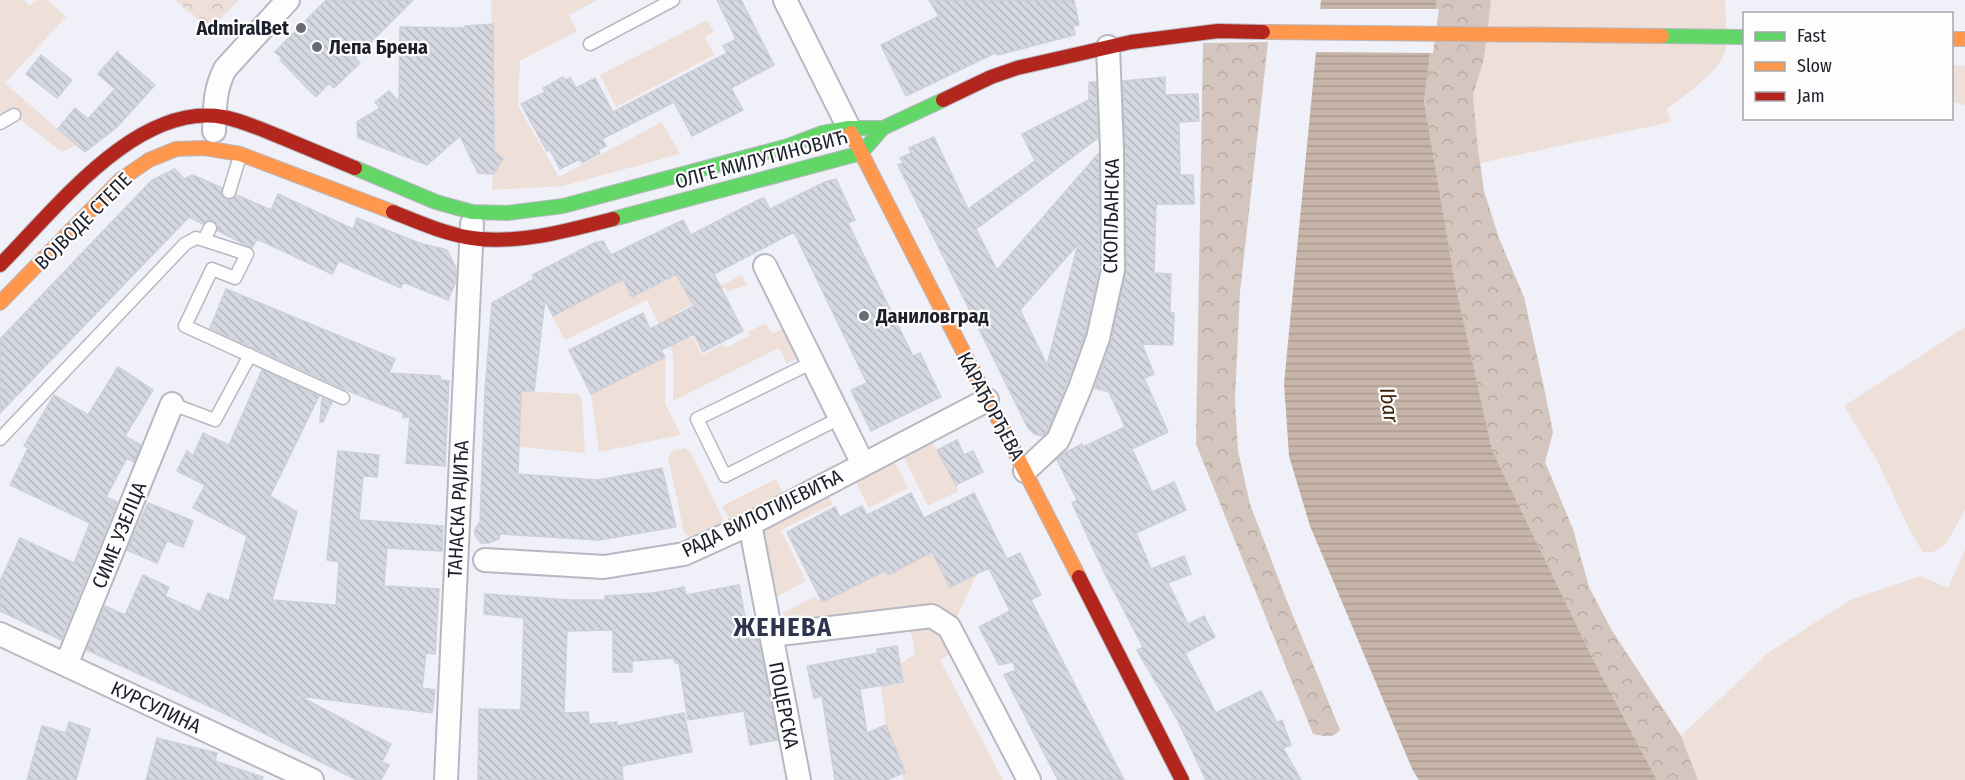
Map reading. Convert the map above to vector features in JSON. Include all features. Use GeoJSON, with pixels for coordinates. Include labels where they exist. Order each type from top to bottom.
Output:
{"type":"FeatureCollection","features":[{"type":"Feature","properties":{"kind":"street"},"geometry":{"type":"LineString","coordinates":[[213,147],[215,95],[218,82],[225,69],[288,0]]}},
{"type":"Feature","properties":{"kind":"street","name":"КАРАЂОРЂЕВА"},"geometry":{"type":"LineString","coordinates":[[785,0],[1182,780]]}},
{"type":"Feature","properties":{"kind":"street"},"geometry":{"type":"LineString","coordinates":[[883,128],[991,76],[1017,68],[1108,47],[1218,32],[1743,37]]}},
{"type":"Feature","properties":{"kind":"street","name":"СКОПЉАНСКА"},"geometry":{"type":"LineString","coordinates":[[1025,471],[1058,440],[1098,338],[1113,270],[1108,47]]}},
{"type":"Feature","properties":{"kind":"street","name":"ОЛГЕ МИЛУТИНОВИЋ"},"geometry":{"type":"LineString","coordinates":[[215,116],[260,128],[436,202],[472,212],[507,213],[562,206],[788,146],[822,133],[849,128],[883,128]]}},
{"type":"Feature","properties":{"kind":"street","name":"ВОЈВОДЕ СТЕПЕ"},"geometry":{"type":"LineString","coordinates":[[0,265],[103,161],[123,145],[159,125],[180,119],[215,116]]}},
{"type":"Feature","properties":{"kind":"street","name":"ОЛГЕ МИЛУТИНОВИЋ"},"geometry":{"type":"LineString","coordinates":[[213,147],[240,154],[430,226],[472,238],[506,239],[564,232],[861,153],[883,128]]}},
{"type":"Feature","properties":{"kind":"street","name":"ВОЈВОДЕ СТЕПЕ"},"geometry":{"type":"LineString","coordinates":[[0,303],[120,180],[137,167],[175,149],[196,146],[213,147]]}},
{"type":"Feature","properties":{"kind":"street","name":"ТАНАСКА РАЈИЋА"},"geometry":{"type":"LineString","coordinates":[[446,780],[472,212]]}},
{"type":"Feature","properties":{"kind":"street"},"geometry":{"type":"LineString","coordinates":[[765,266],[863,465]]}},
{"type":"Feature","properties":{"kind":"street","name":"РАДА ВИЛОТИЈЕВИЋА"},"geometry":{"type":"LineString","coordinates":[[485,560],[604,567],[684,554],[750,524],[987,400]]}},
{"type":"Feature","properties":{"kind":"street","name":"СИМЕ УЗЕЛЦА"},"geometry":{"type":"LineString","coordinates":[[66,665],[172,404]]}},
{"type":"Feature","properties":{"kind":"street","name":"ПОЦЕРСКА"},"geometry":{"type":"LineString","coordinates":[[750,524],[799,780]]}},
{"type":"Feature","properties":{"kind":"street"},"geometry":{"type":"LineString","coordinates":[[771,635],[932,616],[949,627],[1029,780]]}},
{"type":"Feature","properties":{"kind":"street","name":"КУРСУЛИНА"},"geometry":{"type":"LineString","coordinates":[[0,634],[312,780]]}},
{"type":"Feature","properties":{"kind":"lane"},"geometry":{"type":"LineString","coordinates":[[590,44],[673,0]]}},
{"type":"Feature","properties":{"kind":"lane"},"geometry":{"type":"LineString","coordinates":[[0,123],[14,115]]}},
{"type":"Feature","properties":{"kind":"lane"},"geometry":{"type":"LineString","coordinates":[[230,192],[240,154]]}},
{"type":"Feature","properties":{"kind":"lane"},"geometry":{"type":"LineString","coordinates":[[204,240],[210,228]]}},
{"type":"Feature","properties":{"kind":"lane"},"geometry":{"type":"LineString","coordinates":[[0,440],[185,244],[196,238],[248,254],[235,278],[212,269],[185,326],[343,398]]}},
{"type":"Feature","properties":{"kind":"lane"},"geometry":{"type":"LineString","coordinates":[[172,404],[215,420],[249,356]]}},
{"type":"Feature","properties":{"kind":"lane"},"geometry":{"type":"LineString","coordinates":[[813,362],[697,419],[725,476],[840,418]]}},
{"type":"Feature","properties":{"kind":"green space"},"geometry":{"type":"Polygon","coordinates":[[[0,0],[24,0],[30,6],[37,0],[48,0],[66,17],[5,83],[76,145],[62,152],[14,115],[0,123],[0,0]]]}},
{"type":"Feature","properties":{"kind":"green space"},"geometry":{"type":"Polygon","coordinates":[[[175,0],[239,0],[210,30],[175,0]]]}},
{"type":"Feature","properties":{"kind":"green space"},"geometry":{"type":"Polygon","coordinates":[[[491,0],[598,0],[569,15],[577,31],[520,61],[518,106],[559,177],[662,122],[680,154],[563,186],[492,190],[493,174],[502,159],[494,151],[491,0]]]}},
{"type":"Feature","properties":{"kind":"green space"},"geometry":{"type":"Polygon","coordinates":[[[1437,0],[1491,0],[1484,59],[1473,95],[1478,148],[1484,191],[1499,238],[1524,297],[1543,383],[1553,432],[1545,462],[1573,529],[1589,587],[1611,629],[1681,736],[1698,780],[1657,780],[1595,663],[1492,450],[1455,284],[1424,101],[1437,0]]]}},
{"type":"Feature","properties":{"kind":"green space"},"geometry":{"type":"Polygon","coordinates":[[[1491,0],[1725,0],[1726,48],[1723,57],[1710,74],[1667,109],[1671,122],[1480,163],[1473,95],[1484,59],[1491,0]]]}},
{"type":"Feature","properties":{"kind":"green space"},"geometry":{"type":"Polygon","coordinates":[[[707,20],[714,32],[705,37],[714,55],[616,107],[600,75],[707,20]]]}},
{"type":"Feature","properties":{"kind":"green space"},"geometry":{"type":"Polygon","coordinates":[[[1268,42],[1240,292],[1235,400],[1238,451],[1250,504],[1340,730],[1328,736],[1313,734],[1196,444],[1203,43],[1268,42]]]}},
{"type":"Feature","properties":{"kind":"green space"},"geometry":{"type":"Polygon","coordinates":[[[1953,65],[1965,66],[1965,105],[1953,102],[1953,65]]]}},
{"type":"Feature","properties":{"kind":"green space"},"geometry":{"type":"Polygon","coordinates":[[[704,259],[691,300],[742,275],[747,285],[727,292],[724,287],[677,313],[702,355],[723,344],[726,348],[749,336],[748,332],[766,323],[772,334],[787,326],[800,357],[787,364],[779,348],[673,401],[673,354],[647,300],[565,340],[552,316],[623,279],[704,259]]]}},
{"type":"Feature","properties":{"kind":"green space"},"geometry":{"type":"Polygon","coordinates":[[[1965,327],[1965,510],[1946,544],[1933,552],[1923,552],[1909,529],[1877,460],[1844,406],[1965,327]]]}},
{"type":"Feature","properties":{"kind":"green space"},"geometry":{"type":"Polygon","coordinates":[[[665,357],[665,403],[681,435],[599,452],[591,394],[665,357]]]}},
{"type":"Feature","properties":{"kind":"green space"},"geometry":{"type":"Polygon","coordinates":[[[521,391],[579,394],[582,400],[585,453],[519,447],[521,391]]]}},
{"type":"Feature","properties":{"kind":"green space"},"geometry":{"type":"Polygon","coordinates":[[[932,442],[945,466],[951,464],[950,472],[959,491],[928,506],[903,456],[932,442]]]}},
{"type":"Feature","properties":{"kind":"green space"},"geometry":{"type":"Polygon","coordinates":[[[685,448],[691,453],[724,521],[691,538],[684,532],[668,457],[672,451],[685,448]]]}},
{"type":"Feature","properties":{"kind":"green space"},"geometry":{"type":"Polygon","coordinates":[[[894,460],[908,488],[869,508],[854,479],[894,460]]]}},
{"type":"Feature","properties":{"kind":"green space"},"geometry":{"type":"Polygon","coordinates":[[[776,479],[788,504],[735,531],[722,506],[776,479]]]}},
{"type":"Feature","properties":{"kind":"green space"},"geometry":{"type":"Polygon","coordinates":[[[828,494],[833,504],[781,530],[806,581],[773,599],[762,531],[828,494]]]}},
{"type":"Feature","properties":{"kind":"green space"},"geometry":{"type":"Polygon","coordinates":[[[1965,550],[1965,780],[1698,780],[1681,736],[1768,653],[1850,600],[1921,576],[1948,588],[1965,550]]]}},
{"type":"Feature","properties":{"kind":"green space"},"geometry":{"type":"Polygon","coordinates":[[[932,552],[950,587],[977,574],[955,621],[955,652],[940,660],[1003,780],[904,780],[902,773],[905,771],[886,725],[881,686],[903,682],[900,664],[915,654],[909,620],[790,623],[782,613],[814,597],[822,602],[882,561],[888,574],[932,552]]]}},
{"type":"Feature","properties":{"kind":"water","name":"Ibar"},"geometry":{"type":"Polygon","coordinates":[[[1321,0],[1437,0],[1424,101],[1455,283],[1492,450],[1595,663],[1657,780],[1419,780],[1413,771],[1310,526],[1289,456],[1284,384],[1321,0]]]}},
{"type":"Feature","properties":{"kind":"pier"},"geometry":{"type":"Polygon","coordinates":[[[1317,9],[1439,9],[1433,53],[1313,52],[1317,9]]]}},
{"type":"Feature","properties":{"kind":"building","name":"Лепа Брена"},"geometry":{"type":"Polygon","coordinates":[[[326,0],[413,0],[355,58],[360,63],[334,88],[329,83],[316,97],[275,52],[326,0]]]}},
{"type":"Feature","properties":{"kind":"building"},"geometry":{"type":"Polygon","coordinates":[[[717,0],[741,0],[774,65],[731,88],[743,110],[692,136],[674,102],[602,139],[606,146],[598,150],[600,153],[582,163],[580,159],[560,169],[550,150],[547,151],[521,104],[545,92],[543,88],[563,77],[565,80],[570,78],[576,88],[595,78],[613,112],[727,53],[723,46],[736,39],[717,0]]]}},
{"type":"Feature","properties":{"kind":"building"},"geometry":{"type":"Polygon","coordinates":[[[929,0],[1074,0],[1079,25],[1073,26],[1075,35],[997,55],[997,52],[906,96],[881,45],[939,16],[929,0]]]}},
{"type":"Feature","properties":{"kind":"building"},"geometry":{"type":"Polygon","coordinates":[[[493,24],[494,151],[503,159],[493,174],[478,173],[460,136],[427,165],[358,138],[357,122],[380,108],[375,102],[389,91],[399,102],[400,27],[465,28],[465,26],[493,24]]]}},
{"type":"Feature","properties":{"kind":"building"},"geometry":{"type":"Polygon","coordinates":[[[117,52],[155,85],[117,127],[85,152],[58,129],[75,108],[88,119],[115,89],[98,74],[117,52]]]}},
{"type":"Feature","properties":{"kind":"building"},"geometry":{"type":"Polygon","coordinates":[[[41,55],[72,80],[57,98],[26,74],[41,55]]]}},
{"type":"Feature","properties":{"kind":"building"},"geometry":{"type":"Polygon","coordinates":[[[1165,77],[1165,95],[1198,94],[1199,121],[1179,122],[1180,175],[1193,175],[1194,204],[1156,204],[1154,273],[1171,274],[1170,313],[1174,313],[1173,345],[1142,344],[1154,374],[1144,378],[1168,432],[1132,449],[1152,492],[1174,482],[1186,510],[1136,533],[1151,569],[1184,556],[1191,574],[1168,583],[1188,624],[1204,616],[1215,637],[1185,653],[1216,713],[1261,691],[1277,723],[1282,720],[1291,745],[1283,748],[1301,780],[1206,780],[1177,719],[1137,650],[1143,647],[1072,503],[1077,500],[1057,460],[1064,453],[1082,444],[1083,447],[1125,427],[1109,392],[1095,388],[1111,341],[1126,270],[1123,81],[1165,77]]]}},
{"type":"Feature","properties":{"kind":"building"},"geometry":{"type":"Polygon","coordinates":[[[1089,82],[1096,82],[1098,138],[976,229],[997,270],[1099,153],[1099,269],[1085,334],[1047,432],[1042,436],[1028,428],[898,165],[903,163],[900,158],[911,153],[909,148],[934,137],[968,209],[1035,161],[1022,134],[1089,100],[1089,82]],[[1078,244],[1020,310],[1047,365],[1078,244]]]}},
{"type":"Feature","properties":{"kind":"building"},"geometry":{"type":"Polygon","coordinates":[[[175,169],[184,179],[193,175],[222,188],[221,194],[226,200],[231,200],[237,195],[271,210],[278,194],[353,229],[357,218],[419,243],[447,250],[456,268],[456,281],[448,300],[403,282],[401,288],[339,261],[332,274],[257,239],[252,248],[218,231],[217,224],[213,220],[203,224],[189,217],[0,413],[0,339],[152,180],[175,169]]]}},
{"type":"Feature","properties":{"kind":"building"},"geometry":{"type":"Polygon","coordinates":[[[836,179],[855,220],[848,223],[861,250],[913,356],[920,353],[941,397],[871,431],[851,390],[867,383],[794,232],[714,274],[743,331],[703,352],[694,334],[661,350],[665,357],[591,394],[569,350],[643,313],[650,329],[694,306],[676,274],[632,297],[623,279],[553,316],[545,300],[534,391],[521,391],[518,474],[598,480],[662,468],[676,527],[599,540],[500,534],[499,539],[481,543],[475,535],[475,529],[480,522],[485,390],[492,303],[534,279],[532,275],[594,243],[603,241],[611,255],[683,220],[691,235],[758,200],[764,198],[770,209],[825,182],[836,179]]]}},
{"type":"Feature","properties":{"kind":"building"},"geometry":{"type":"Polygon","coordinates":[[[226,289],[395,359],[389,373],[440,376],[441,380],[449,381],[445,466],[406,463],[410,417],[403,418],[403,413],[339,387],[210,328],[226,289]]]}},
{"type":"Feature","properties":{"kind":"building"},"geometry":{"type":"Polygon","coordinates":[[[118,367],[153,390],[125,436],[141,445],[134,462],[127,458],[106,497],[117,502],[61,640],[0,611],[0,581],[20,538],[74,563],[90,523],[10,485],[28,448],[24,446],[54,395],[88,415],[118,367]]]}},
{"type":"Feature","properties":{"kind":"building"},"geometry":{"type":"Polygon","coordinates":[[[262,370],[319,396],[270,496],[297,512],[272,600],[336,605],[339,562],[327,560],[338,451],[379,455],[377,477],[363,476],[359,520],[443,526],[442,551],[387,548],[384,586],[439,589],[435,654],[426,653],[422,688],[435,690],[432,713],[299,696],[391,744],[382,762],[389,765],[381,780],[357,780],[211,707],[87,650],[105,606],[125,615],[143,575],[169,587],[165,596],[200,612],[208,593],[229,601],[247,536],[193,508],[205,485],[177,471],[187,451],[193,456],[203,433],[229,445],[262,370]]]}},
{"type":"Feature","properties":{"kind":"building"},"geometry":{"type":"Polygon","coordinates":[[[322,398],[332,402],[323,422],[320,422],[322,398]]]}},
{"type":"Feature","properties":{"kind":"building"},"geometry":{"type":"Polygon","coordinates":[[[957,440],[964,455],[973,451],[983,472],[956,485],[937,450],[957,440]]]}},
{"type":"Feature","properties":{"kind":"building"},"geometry":{"type":"Polygon","coordinates":[[[911,493],[924,518],[974,493],[1007,559],[1020,553],[1041,595],[1031,600],[1124,780],[1058,780],[1004,675],[1016,670],[1013,662],[999,665],[979,627],[1010,611],[989,568],[950,587],[932,552],[888,575],[886,570],[822,602],[787,532],[835,507],[840,517],[862,506],[867,515],[911,493]]]}},
{"type":"Feature","properties":{"kind":"building"},"geometry":{"type":"Polygon","coordinates":[[[148,503],[193,521],[183,547],[167,541],[157,563],[127,550],[148,503]]]}},
{"type":"Feature","properties":{"kind":"building"},"geometry":{"type":"Polygon","coordinates":[[[739,585],[748,633],[757,632],[778,740],[750,745],[744,711],[688,720],[679,663],[675,663],[674,658],[632,661],[632,672],[613,672],[613,630],[567,631],[564,713],[588,712],[589,724],[617,722],[617,726],[684,713],[692,752],[622,766],[623,780],[478,780],[479,709],[521,710],[524,618],[484,614],[485,594],[605,600],[605,596],[653,593],[684,587],[686,595],[739,585]]]}},
{"type":"Feature","properties":{"kind":"building"},"geometry":{"type":"Polygon","coordinates":[[[897,646],[903,682],[860,689],[867,733],[886,725],[905,772],[887,780],[835,780],[822,696],[814,698],[807,666],[878,653],[877,649],[897,646]]]}},
{"type":"Feature","properties":{"kind":"building"},"geometry":{"type":"Polygon","coordinates":[[[69,722],[90,729],[76,780],[27,780],[42,726],[66,733],[69,722]]]}},
{"type":"Feature","properties":{"kind":"building"},"geometry":{"type":"Polygon","coordinates":[[[157,738],[217,753],[215,761],[263,777],[262,780],[146,780],[157,738]]]}},
{"type":"Feature","properties":{"kind":"traffic: fast"},"geometry":{"type":"LineString","coordinates":[[1662,36],[1743,37]]}},
{"type":"Feature","properties":{"kind":"traffic: fast"},"geometry":{"type":"LineString","coordinates":[[355,168],[436,202],[472,212],[507,213],[563,206],[788,146],[822,133],[849,128],[883,128],[943,100]]}},
{"type":"Feature","properties":{"kind":"traffic: fast"},"geometry":{"type":"LineString","coordinates":[[613,219],[861,153],[883,128]]}},
{"type":"Feature","properties":{"kind":"traffic: slow"},"geometry":{"type":"LineString","coordinates":[[1263,32],[1662,36]]}},
{"type":"Feature","properties":{"kind":"traffic: slow"},"geometry":{"type":"LineString","coordinates":[[1953,39],[1965,39]]}},
{"type":"Feature","properties":{"kind":"traffic: slow"},"geometry":{"type":"LineString","coordinates":[[851,133],[1079,577]]}},
{"type":"Feature","properties":{"kind":"traffic: slow"},"geometry":{"type":"LineString","coordinates":[[0,303],[120,180],[149,160],[176,149],[205,148],[240,154],[393,212]]}},
{"type":"Feature","properties":{"kind":"traffic: jam"},"geometry":{"type":"LineString","coordinates":[[943,100],[991,77],[1017,68],[1131,42],[1218,31],[1263,32]]}},
{"type":"Feature","properties":{"kind":"traffic: jam"},"geometry":{"type":"LineString","coordinates":[[0,265],[72,190],[100,165],[129,143],[159,126],[191,117],[223,117],[238,121],[355,168]]}},
{"type":"Feature","properties":{"kind":"traffic: jam"},"geometry":{"type":"LineString","coordinates":[[393,212],[452,234],[489,240],[543,235],[613,219]]}},
{"type":"Feature","properties":{"kind":"traffic: jam"},"geometry":{"type":"LineString","coordinates":[[1079,577],[1182,780]]}},
{"type":"Feature","properties":{"kind":"place","name":"AdmiralBet"},"geometry":{"type":"Point","coordinates":[301,28]}},
{"type":"Feature","properties":{"kind":"place","name":"Лепа Брена"},"geometry":{"type":"Point","coordinates":[317,47]}},
{"type":"Feature","properties":{"kind":"place","name":"Даниловград"},"geometry":{"type":"Point","coordinates":[864,316]}},
{"type":"Feature","properties":{"kind":"district","name":"ЖЕНЕВА"},"geometry":{"type":"Point","coordinates":[783,627]}}]}
